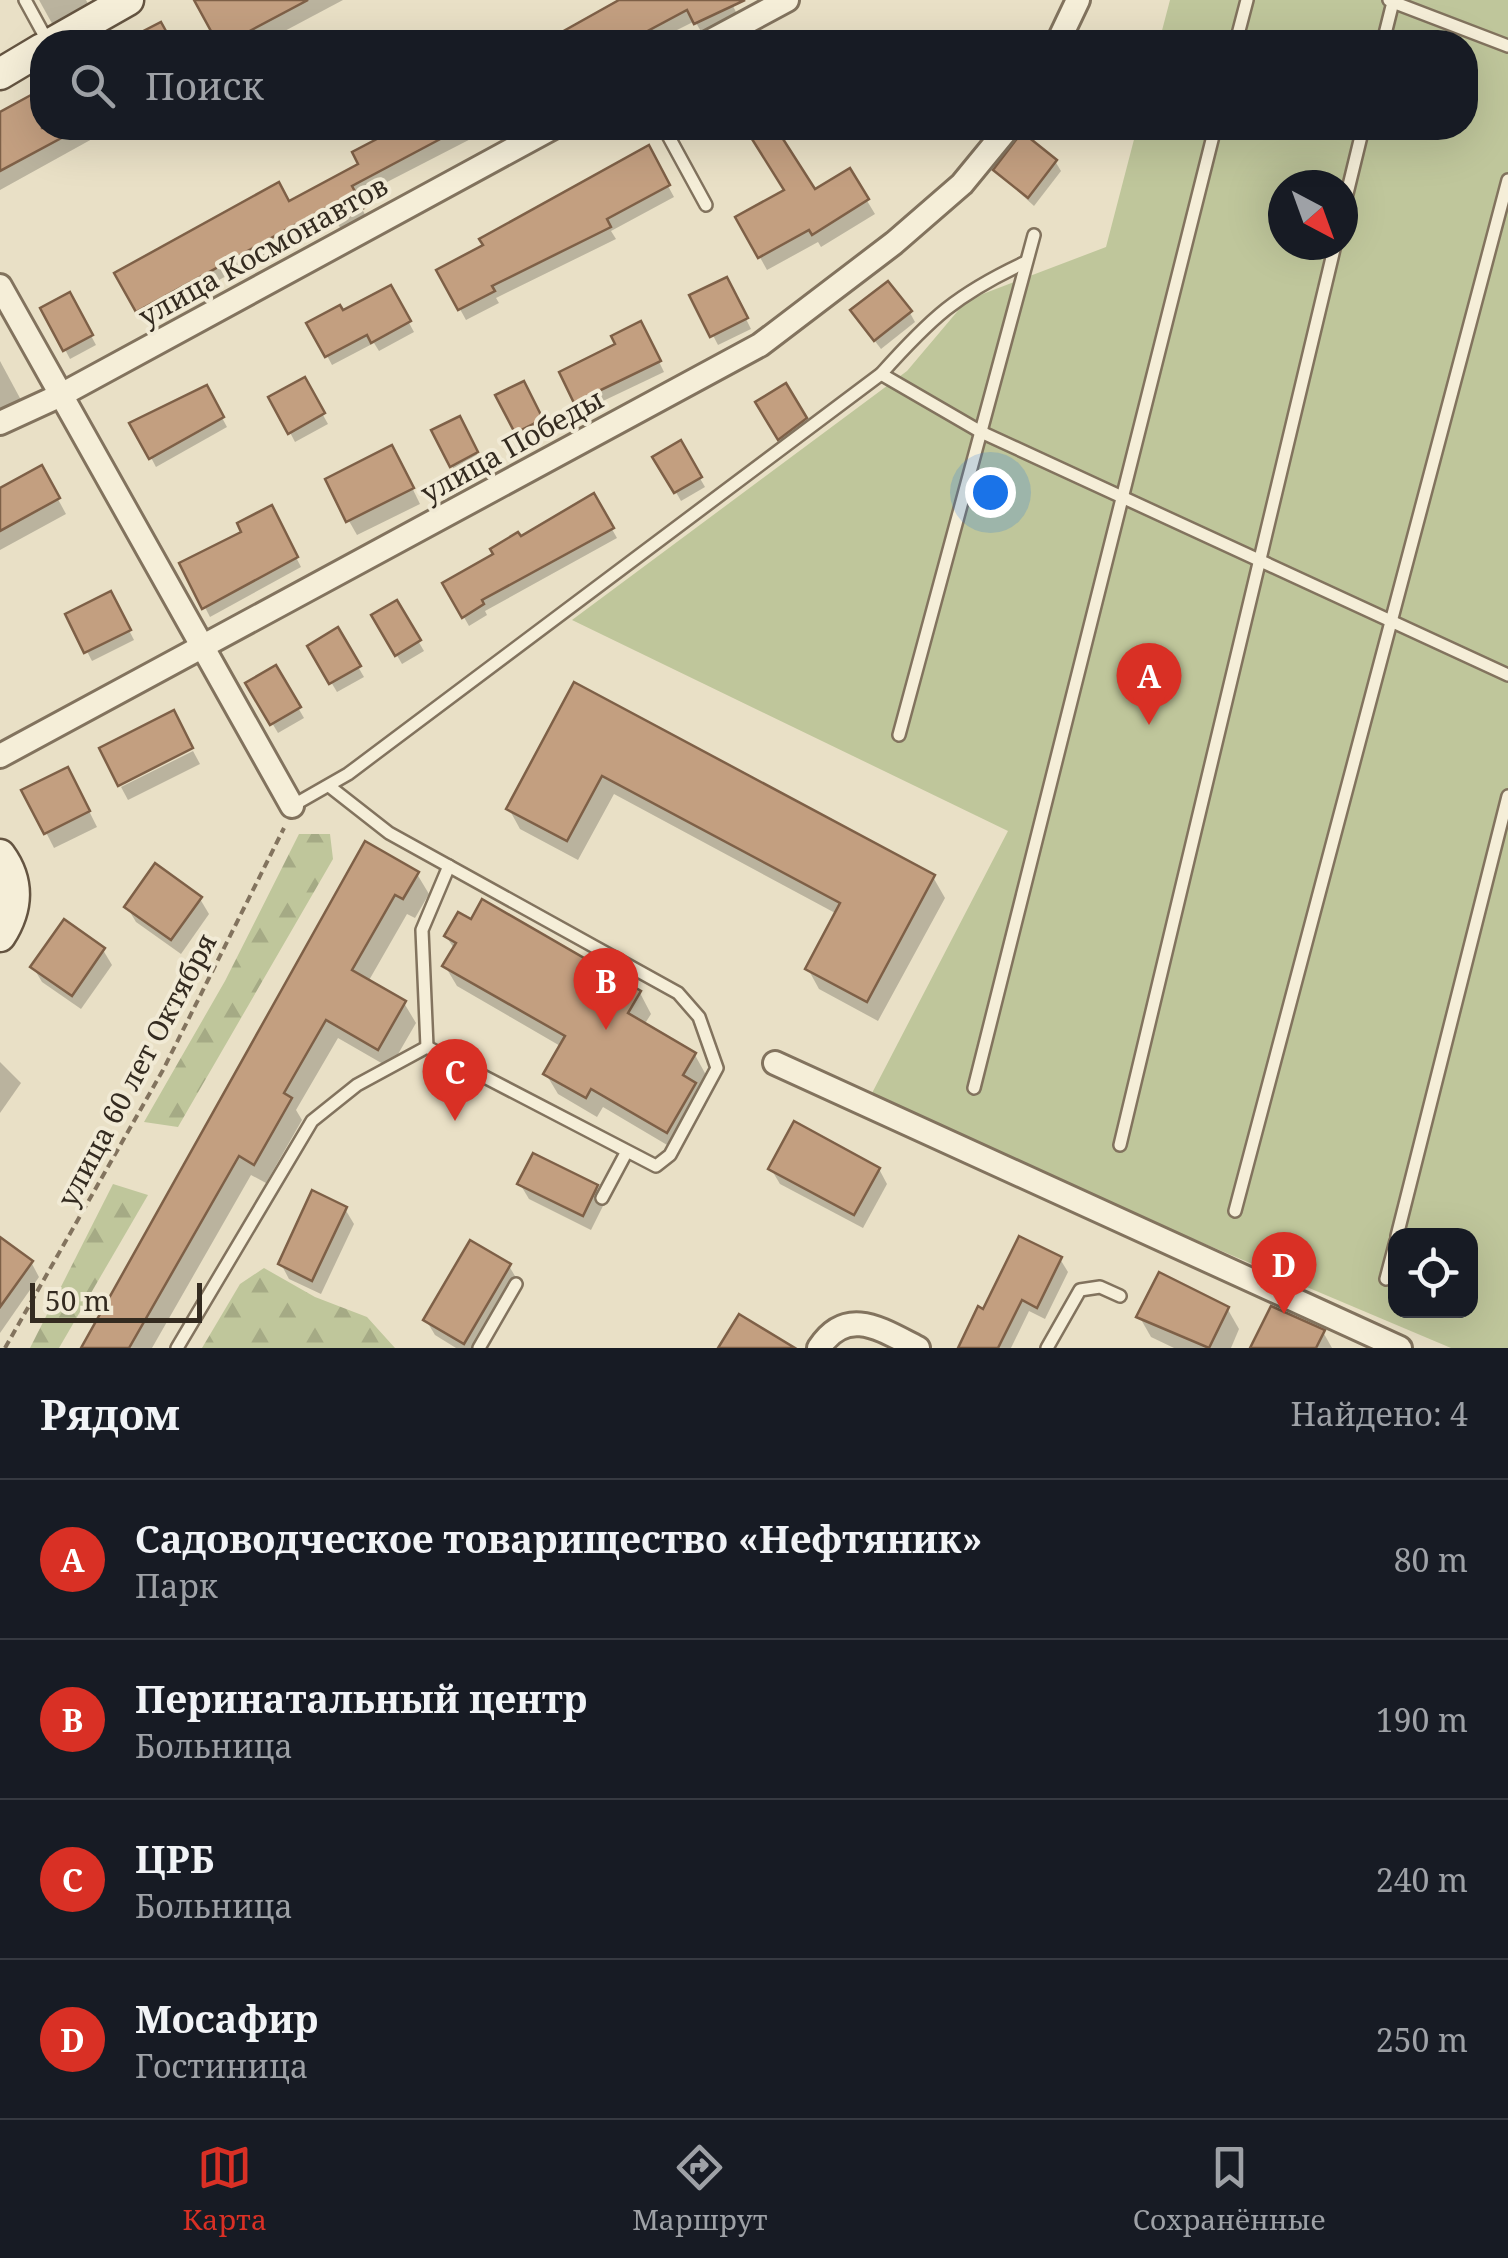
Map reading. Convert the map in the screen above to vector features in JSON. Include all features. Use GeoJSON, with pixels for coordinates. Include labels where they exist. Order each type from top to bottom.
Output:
{"type":"FeatureCollection","features":[{"type":"Feature","properties":{"kind":"street"},"geometry":{"type":"LineString","coordinates":[[73,30],[128,0]]}},
{"type":"Feature","properties":{"kind":"street"},"geometry":{"type":"LineString","coordinates":[[731,30],[787,0]]}},
{"type":"Feature","properties":{"kind":"street"},"geometry":{"type":"LineString","coordinates":[[1063,30],[1075,2]]}},
{"type":"Feature","properties":{"kind":"street"},"geometry":{"type":"LineString","coordinates":[[0,74],[30,56]]}},
{"type":"Feature","properties":{"kind":"street","name":"улица Космонавтов"},"geometry":{"type":"LineString","coordinates":[[0,423],[61,394],[530,140]]}},
{"type":"Feature","properties":{"kind":"street","name":"улица Победы"},"geometry":{"type":"LineString","coordinates":[[0,756],[760,345],[894,243],[962,184],[998,140]]}},
{"type":"Feature","properties":{"kind":"street"},"geometry":{"type":"LineString","coordinates":[[0,286],[292,806]]}},
{"type":"Feature","properties":{"kind":"street"},"geometry":{"type":"LineString","coordinates":[[0,854],[15,882],[12,912],[0,936]]}},
{"type":"Feature","properties":{"kind":"street"},"geometry":{"type":"LineString","coordinates":[[776,1064],[1400,1348]]}},
{"type":"Feature","properties":{"kind":"street"},"geometry":{"type":"LineString","coordinates":[[819,1348],[829,1332],[846,1323],[868,1323],[918,1348]]}},
{"type":"Feature","properties":{"kind":"lane"},"geometry":{"type":"LineString","coordinates":[[25,0],[44,30]]}},
{"type":"Feature","properties":{"kind":"lane"},"geometry":{"type":"LineString","coordinates":[[1239,30],[1247,0]]}},
{"type":"Feature","properties":{"kind":"lane"},"geometry":{"type":"LineString","coordinates":[[1385,30],[1391,1],[1466,30]]}},
{"type":"Feature","properties":{"kind":"lane"},"geometry":{"type":"LineString","coordinates":[[1478,34],[1508,46]]}},
{"type":"Feature","properties":{"kind":"lane"},"geometry":{"type":"LineString","coordinates":[[670,140],[706,206]]}},
{"type":"Feature","properties":{"kind":"lane"},"geometry":{"type":"LineString","coordinates":[[974,1088],[1212,140]]}},
{"type":"Feature","properties":{"kind":"lane"},"geometry":{"type":"LineString","coordinates":[[1353,170],[1360,140]]}},
{"type":"Feature","properties":{"kind":"lane"},"geometry":{"type":"LineString","coordinates":[[1235,1211],[1508,180]]}},
{"type":"Feature","properties":{"kind":"lane"},"geometry":{"type":"LineString","coordinates":[[898,735],[1034,235]]}},
{"type":"Feature","properties":{"kind":"lane"},"geometry":{"type":"LineString","coordinates":[[1120,1144],[1331,260]]}},
{"type":"Feature","properties":{"kind":"lane"},"geometry":{"type":"LineString","coordinates":[[292,806],[328,786],[881,374],[934,315],[977,285],[1026,262]]}},
{"type":"Feature","properties":{"kind":"lane"},"geometry":{"type":"LineString","coordinates":[[881,374],[981,432],[1508,676]]}},
{"type":"Feature","properties":{"kind":"lane"},"geometry":{"type":"LineString","coordinates":[[328,786],[389,833],[678,993],[699,1018],[717,1068],[664,1164],[646,1164],[427,1047]]}},
{"type":"Feature","properties":{"kind":"lane"},"geometry":{"type":"LineString","coordinates":[[1399,1228],[1508,796]]}},
{"type":"Feature","properties":{"kind":"lane"},"geometry":{"type":"LineString","coordinates":[[427,1047],[422,930],[449,866]]}},
{"type":"Feature","properties":{"kind":"lane"},"geometry":{"type":"LineString","coordinates":[[177,1348],[312,1121],[357,1085],[427,1047]]}},
{"type":"Feature","properties":{"kind":"lane"},"geometry":{"type":"LineString","coordinates":[[602,1198],[626,1154]]}},
{"type":"Feature","properties":{"kind":"lane"},"geometry":{"type":"LineString","coordinates":[[1386,1279],[1388,1271]]}},
{"type":"Feature","properties":{"kind":"lane"},"geometry":{"type":"LineString","coordinates":[[478,1348],[516,1284]]}},
{"type":"Feature","properties":{"kind":"lane"},"geometry":{"type":"LineString","coordinates":[[1047,1348],[1080,1290],[1100,1287],[1120,1296]]}},
{"type":"Feature","properties":{"kind":"path","name":"улица 60 лет Октября"},"geometry":{"type":"LineString","coordinates":[[5,1348],[163,1070],[278,844],[292,806]]}},
{"type":"Feature","properties":{"kind":"green space"},"geometry":{"type":"Polygon","coordinates":[[[1170,0],[1508,0],[1508,1348],[1451,1348],[1127,1211],[871,1095],[1008,831],[572,620],[907,371],[967,300],[1106,247],[1134,140],[1478,140],[1478,30],[1162,30],[1170,0]]]}},
{"type":"Feature","properties":{"kind":"green space"},"geometry":{"type":"Polygon","coordinates":[[[299,834],[330,834],[333,859],[178,1127],[144,1122],[225,981],[299,834]]]}},
{"type":"Feature","properties":{"kind":"green space"},"geometry":{"type":"Polygon","coordinates":[[[113,1184],[148,1195],[59,1348],[30,1348],[113,1184]]]}},
{"type":"Feature","properties":{"kind":"green space"},"geometry":{"type":"Polygon","coordinates":[[[264,1268],[315,1297],[367,1317],[395,1348],[202,1348],[240,1284],[264,1268]]]}},
{"type":"Feature","properties":{"kind":"building"},"geometry":{"type":"Polygon","coordinates":[[[194,0],[308,0],[252,30],[210,30],[194,0]]]}},
{"type":"Feature","properties":{"kind":"building"},"geometry":{"type":"Polygon","coordinates":[[[619,0],[745,0],[694,24],[687,10],[650,30],[565,30],[619,0]]]}},
{"type":"Feature","properties":{"kind":"building"},"geometry":{"type":"Polygon","coordinates":[[[161,22],[165,30],[145,30],[161,22]]]}},
{"type":"Feature","properties":{"kind":"building"},"geometry":{"type":"Polygon","coordinates":[[[30,96],[30,140],[58,140],[0,171],[0,112],[30,96]]]}},
{"type":"Feature","properties":{"kind":"building"},"geometry":{"type":"Polygon","coordinates":[[[375,140],[438,140],[352,186],[364,208],[335,224],[326,208],[136,312],[114,273],[279,182],[289,201],[358,164],[352,152],[375,140]]]}},
{"type":"Feature","properties":{"kind":"building"},"geometry":{"type":"Polygon","coordinates":[[[753,140],[784,140],[815,189],[850,168],[869,199],[812,235],[809,230],[758,258],[735,217],[784,190],[753,140]]]}},
{"type":"Feature","properties":{"kind":"building"},"geometry":{"type":"Polygon","coordinates":[[[1016,140],[1032,140],[1057,160],[1028,198],[993,170],[1016,140]]]}},
{"type":"Feature","properties":{"kind":"building"},"geometry":{"type":"Polygon","coordinates":[[[649,145],[670,185],[607,219],[611,227],[492,286],[495,291],[458,310],[436,270],[483,245],[479,239],[649,145]]]}},
{"type":"Feature","properties":{"kind":"building"},"geometry":{"type":"Polygon","coordinates":[[[727,277],[748,318],[710,337],[689,295],[727,277]]]}},
{"type":"Feature","properties":{"kind":"building"},"geometry":{"type":"Polygon","coordinates":[[[888,281],[912,311],[874,341],[850,310],[888,281]]]}},
{"type":"Feature","properties":{"kind":"building"},"geometry":{"type":"Polygon","coordinates":[[[391,285],[411,321],[371,343],[367,335],[325,357],[306,323],[340,305],[343,310],[391,285]]]}},
{"type":"Feature","properties":{"kind":"building"},"geometry":{"type":"Polygon","coordinates":[[[70,292],[93,335],[63,351],[40,308],[70,292]]]}},
{"type":"Feature","properties":{"kind":"building"},"geometry":{"type":"Polygon","coordinates":[[[641,321],[661,361],[574,403],[559,372],[615,344],[611,336],[641,321]]]}},
{"type":"Feature","properties":{"kind":"building"},"geometry":{"type":"Polygon","coordinates":[[[305,377],[325,413],[288,434],[268,397],[305,377]]]}},
{"type":"Feature","properties":{"kind":"building"},"geometry":{"type":"Polygon","coordinates":[[[524,381],[543,419],[515,433],[495,395],[524,381]]]}},
{"type":"Feature","properties":{"kind":"building"},"geometry":{"type":"Polygon","coordinates":[[[786,383],[807,418],[778,440],[755,402],[786,383]]]}},
{"type":"Feature","properties":{"kind":"building"},"geometry":{"type":"Polygon","coordinates":[[[207,385],[224,417],[149,459],[129,423],[207,385]]]}},
{"type":"Feature","properties":{"kind":"building"},"geometry":{"type":"Polygon","coordinates":[[[460,416],[478,452],[450,467],[431,430],[460,416]]]}},
{"type":"Feature","properties":{"kind":"building"},"geometry":{"type":"Polygon","coordinates":[[[681,440],[702,477],[674,493],[652,457],[681,440]]]}},
{"type":"Feature","properties":{"kind":"building"},"geometry":{"type":"Polygon","coordinates":[[[392,445],[414,488],[346,522],[325,479],[392,445]]]}},
{"type":"Feature","properties":{"kind":"building"},"geometry":{"type":"Polygon","coordinates":[[[42,465],[60,498],[0,531],[0,488],[42,465]]]}},
{"type":"Feature","properties":{"kind":"building"},"geometry":{"type":"Polygon","coordinates":[[[594,493],[614,528],[482,600],[484,604],[462,618],[442,583],[493,554],[490,549],[518,532],[521,536],[594,493]]]}},
{"type":"Feature","properties":{"kind":"building"},"geometry":{"type":"Polygon","coordinates":[[[272,505],[298,557],[202,609],[179,563],[241,532],[237,523],[272,505]]]}},
{"type":"Feature","properties":{"kind":"building"},"geometry":{"type":"Polygon","coordinates":[[[111,591],[131,630],[84,653],[65,614],[111,591]]]}},
{"type":"Feature","properties":{"kind":"building"},"geometry":{"type":"Polygon","coordinates":[[[397,600],[421,640],[395,656],[371,615],[397,600]]]}},
{"type":"Feature","properties":{"kind":"building"},"geometry":{"type":"Polygon","coordinates":[[[338,627],[361,666],[329,684],[307,646],[338,627]]]}},
{"type":"Feature","properties":{"kind":"building"},"geometry":{"type":"Polygon","coordinates":[[[276,665],[301,707],[270,725],[245,683],[276,665]]]}},
{"type":"Feature","properties":{"kind":"building"},"geometry":{"type":"Polygon","coordinates":[[[574,682],[935,875],[867,1002],[805,969],[840,903],[602,776],[567,841],[506,809],[574,682]]]}},
{"type":"Feature","properties":{"kind":"building"},"geometry":{"type":"Polygon","coordinates":[[[174,710],[193,748],[118,786],[99,748],[174,710]]]}},
{"type":"Feature","properties":{"kind":"building"},"geometry":{"type":"Polygon","coordinates":[[[68,767],[90,811],[44,834],[21,790],[68,767]]]}},
{"type":"Feature","properties":{"kind":"building"},"geometry":{"type":"Polygon","coordinates":[[[365,841],[419,872],[403,899],[395,895],[352,970],[406,1001],[378,1050],[326,1020],[284,1093],[292,1098],[254,1165],[239,1156],[129,1348],[81,1348],[365,841]]]}},
{"type":"Feature","properties":{"kind":"building"},"geometry":{"type":"Polygon","coordinates":[[[155,863],[202,897],[171,940],[124,907],[155,863]]]}},
{"type":"Feature","properties":{"kind":"building"},"geometry":{"type":"Polygon","coordinates":[[[482,899],[641,991],[628,1013],[696,1053],[683,1075],[696,1083],[667,1133],[591,1089],[586,1098],[543,1074],[565,1036],[442,966],[456,943],[444,936],[458,912],[471,919],[482,899]]]}},
{"type":"Feature","properties":{"kind":"building"},"geometry":{"type":"Polygon","coordinates":[[[64,919],[105,948],[72,996],[30,967],[64,919]]]}},
{"type":"Feature","properties":{"kind":"building"},"geometry":{"type":"Polygon","coordinates":[[[794,1121],[880,1168],[854,1215],[768,1169],[794,1121]]]}},
{"type":"Feature","properties":{"kind":"building"},"geometry":{"type":"Polygon","coordinates":[[[533,1153],[598,1185],[583,1216],[517,1184],[533,1153]]]}},
{"type":"Feature","properties":{"kind":"building"},"geometry":{"type":"Polygon","coordinates":[[[312,1190],[347,1207],[312,1281],[278,1264],[312,1190]]]}},
{"type":"Feature","properties":{"kind":"building"},"geometry":{"type":"Polygon","coordinates":[[[1019,1236],[1062,1257],[1037,1308],[1022,1300],[998,1348],[958,1348],[978,1306],[983,1309],[1019,1236]]]}},
{"type":"Feature","properties":{"kind":"building"},"geometry":{"type":"Polygon","coordinates":[[[0,1237],[33,1261],[0,1307],[0,1237]]]}},
{"type":"Feature","properties":{"kind":"building"},"geometry":{"type":"Polygon","coordinates":[[[470,1240],[511,1264],[464,1344],[423,1320],[470,1240]]]}},
{"type":"Feature","properties":{"kind":"building"},"geometry":{"type":"Polygon","coordinates":[[[1159,1272],[1229,1307],[1209,1348],[1136,1317],[1159,1272]]]}},
{"type":"Feature","properties":{"kind":"building"},"geometry":{"type":"Polygon","coordinates":[[[1271,1306],[1325,1330],[1316,1348],[1250,1348],[1271,1306]]]}},
{"type":"Feature","properties":{"kind":"building"},"geometry":{"type":"Polygon","coordinates":[[[739,1314],[795,1348],[718,1348],[739,1314]]]}},
{"type":"Feature","properties":{"kind":"place","name":"Садоводческое товарищество «Нефтяник»"},"geometry":{"type":"Point","coordinates":[1149,725]}},
{"type":"Feature","properties":{"kind":"place","name":"Перинатальный центр"},"geometry":{"type":"Point","coordinates":[606,1030]}},
{"type":"Feature","properties":{"kind":"place","name":"ЦРБ"},"geometry":{"type":"Point","coordinates":[455,1121]}},
{"type":"Feature","properties":{"kind":"place","name":"Мосафир"},"geometry":{"type":"Point","coordinates":[1284,1314]}}]}
